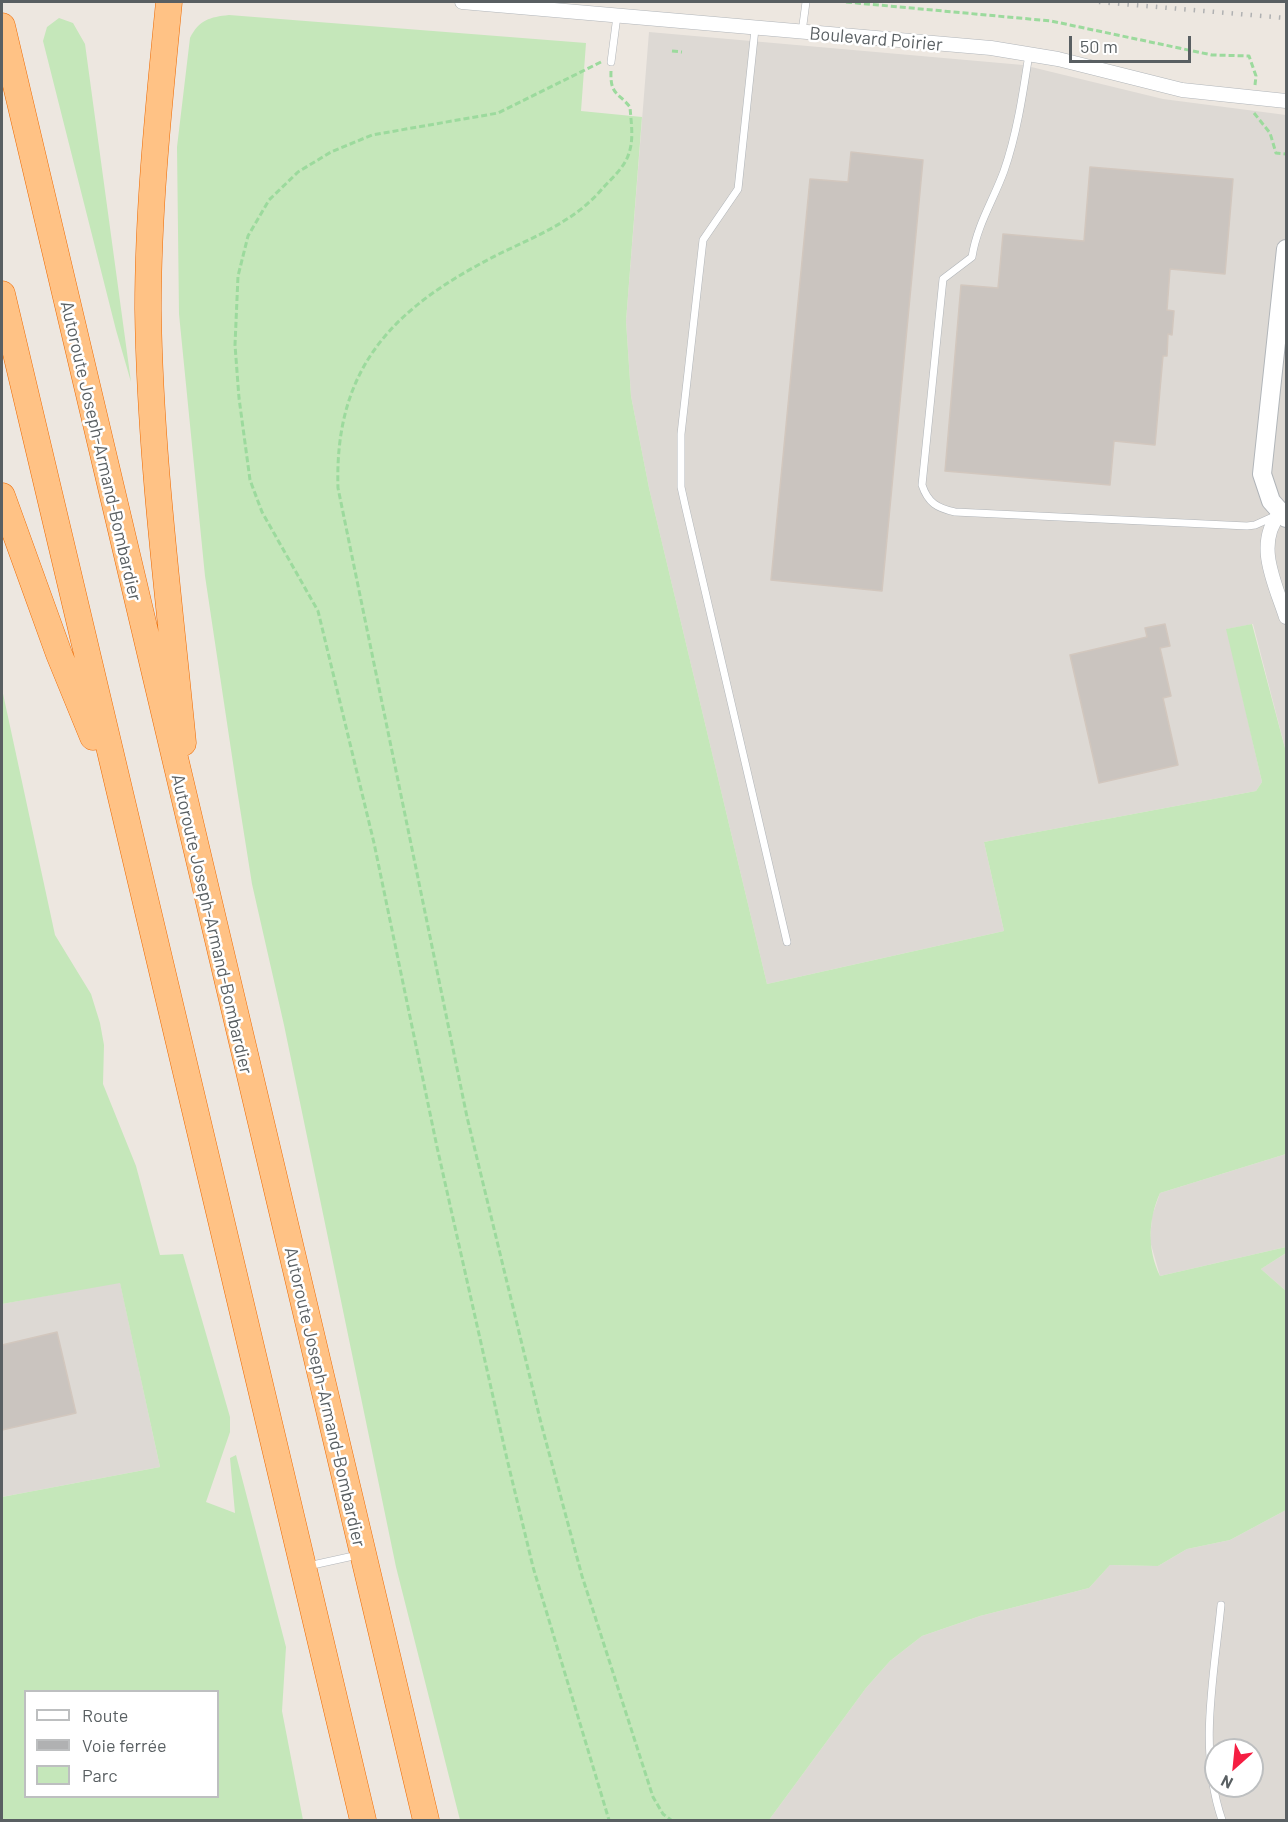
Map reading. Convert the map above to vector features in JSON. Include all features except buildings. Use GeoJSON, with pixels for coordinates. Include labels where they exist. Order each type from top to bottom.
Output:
{"type":"FeatureCollection","features":[{"type":"Feature","properties":{"kind":"highway"},"geometry":{"type":"LineString","coordinates":[[169,2],[152,195],[149,328],[155,468],[192,839]]}},
{"type":"Feature","properties":{"kind":"highway","name":"Autoroute Joseph-Armand-Bombardier"},"geometry":{"type":"LineString","coordinates":[[3,32],[426,1821]]}},
{"type":"Feature","properties":{"kind":"highway"},"geometry":{"type":"LineString","coordinates":[[2,294],[363,1821]]}},
{"type":"Feature","properties":{"kind":"highway"},"geometry":{"type":"LineString","coordinates":[[2,496],[59,654],[123,808]]}},
{"type":"Feature","properties":{"kind":"street","name":"Boulevard Poirier"},"geometry":{"type":"LineString","coordinates":[[462,2],[1029,54],[1182,90],[1287,101]]}},
{"type":"Feature","properties":{"kind":"street"},"geometry":{"type":"LineString","coordinates":[[1287,249],[1262,474],[1267,494],[1283,515],[1270,528],[1266,547],[1287,617]]}},
{"type":"Feature","properties":{"kind":"lane"},"geometry":{"type":"LineString","coordinates":[[802,32],[806,2]]}},
{"type":"Feature","properties":{"kind":"lane"},"geometry":{"type":"LineString","coordinates":[[611,62],[617,16]]}},
{"type":"Feature","properties":{"kind":"lane"},"geometry":{"type":"LineString","coordinates":[[755,29],[738,189],[702,240],[681,434],[681,465],[685,505],[787,942]]}},
{"type":"Feature","properties":{"kind":"lane"},"geometry":{"type":"LineString","coordinates":[[1029,54],[1018,117],[1008,157],[980,223],[972,257],[943,279],[922,485],[926,497],[932,504],[955,512],[1227,525],[1255,525],[1283,515]]}},
{"type":"Feature","properties":{"kind":"lane"},"geometry":{"type":"LineString","coordinates":[[302,1567],[362,1554]]}},
{"type":"Feature","properties":{"kind":"lane"},"geometry":{"type":"LineString","coordinates":[[1221,1605],[1208,1741],[1210,1774],[1222,1821]]}},
{"type":"Feature","properties":{"kind":"path","name":"Boulevard Poirier"},"geometry":{"type":"LineString","coordinates":[[846,2],[1051,21],[1212,55],[1249,56],[1256,76]]}},
{"type":"Feature","properties":{"kind":"path"},"geometry":{"type":"LineString","coordinates":[[672,51],[682,52]]}},
{"type":"Feature","properties":{"kind":"path"},"geometry":{"type":"LineString","coordinates":[[609,1821],[533,1567],[507,1459],[437,1147],[374,843],[318,611],[262,512],[250,480],[239,398],[235,305],[243,253],[256,219],[284,183],[312,163],[344,145],[372,135],[498,113],[595,64],[611,62],[612,88],[615,95],[630,108],[631,141],[627,159],[579,212],[462,273],[423,299],[381,341],[351,388],[342,417],[337,451],[338,488],[467,1117],[541,1423],[582,1576],[653,1797],[663,1814],[671,1821]]}},
{"type":"Feature","properties":{"kind":"path"},"geometry":{"type":"LineString","coordinates":[[1254,114],[1265,125],[1276,153],[1287,154]]}},
{"type":"Feature","properties":{"kind":"shaded area"},"geometry":{"type":"Polygon","coordinates":[[[649,32],[1023,65],[1163,99],[1286,115],[1286,752],[1253,624],[1227,629],[1262,782],[1256,791],[984,842],[1004,931],[767,984],[649,488],[631,396],[626,321],[649,32]]]}},
{"type":"Feature","properties":{"kind":"shaded area"},"geometry":{"type":"Polygon","coordinates":[[[1286,1154],[1286,1247],[1160,1276],[1150,1241],[1152,1216],[1160,1193],[1286,1154]]]}},
{"type":"Feature","properties":{"kind":"shaded area"},"geometry":{"type":"Polygon","coordinates":[[[1286,1253],[1286,1291],[1261,1269],[1286,1253]]]}},
{"type":"Feature","properties":{"kind":"shaded area"},"geometry":{"type":"Polygon","coordinates":[[[120,1282],[160,1467],[2,1497],[2,1304],[120,1282]]]}},
{"type":"Feature","properties":{"kind":"shaded area"},"geometry":{"type":"Polygon","coordinates":[[[1286,1510],[1286,1820],[769,1820],[866,1688],[890,1661],[922,1636],[980,1616],[1089,1588],[1110,1565],[1158,1566],[1187,1549],[1230,1540],[1286,1510]]]}},
{"type":"Feature","properties":{"kind":"green space"},"geometry":{"type":"Polygon","coordinates":[[[229,15],[586,43],[581,111],[642,117],[626,321],[631,396],[649,488],[767,984],[1004,931],[984,842],[1256,791],[1262,782],[1226,629],[1252,624],[1286,752],[1286,1154],[1160,1193],[1151,1224],[1151,1245],[1160,1276],[1286,1247],[1286,1253],[1261,1269],[1286,1291],[1286,1510],[1230,1540],[1187,1549],[1158,1566],[1110,1565],[1089,1588],[980,1616],[922,1636],[890,1661],[866,1688],[769,1820],[460,1820],[396,1567],[284,1025],[252,884],[205,576],[179,314],[177,147],[190,38],[197,27],[206,20],[229,15]]]}},
{"type":"Feature","properties":{"kind":"green space"},"geometry":{"type":"Polygon","coordinates":[[[59,18],[73,23],[85,44],[131,382],[43,41],[47,27],[59,18]]]}},
{"type":"Feature","properties":{"kind":"green space"},"geometry":{"type":"Polygon","coordinates":[[[2,689],[55,935],[91,994],[104,1045],[103,1084],[136,1166],[160,1255],[183,1254],[230,1417],[230,1432],[206,1502],[235,1513],[230,1458],[236,1455],[286,1647],[282,1711],[303,1820],[2,1820],[2,1497],[160,1467],[120,1283],[2,1304],[2,689]]]}},
{"type":"Feature","properties":{"kind":"railway"},"geometry":{"type":"LineString","coordinates":[[1099,2],[1286,18]]}}]}
